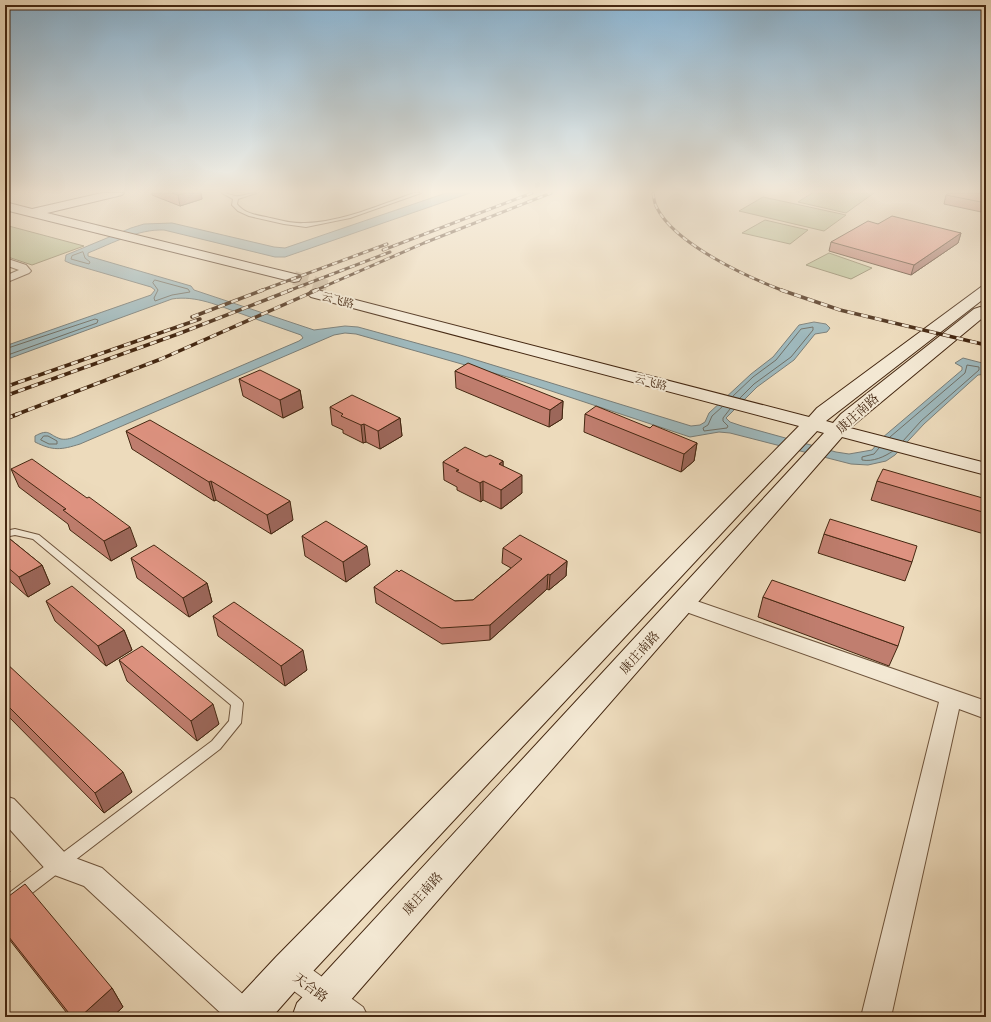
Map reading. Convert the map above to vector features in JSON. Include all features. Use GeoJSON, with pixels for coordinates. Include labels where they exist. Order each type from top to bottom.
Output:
{"type":"FeatureCollection","features":[{"type":"Feature","properties":{"kind":"main road"},"geometry":{"type":"LineString","coordinates":[[101,241],[278,284]]}},
{"type":"Feature","properties":{"kind":"main road"},"geometry":{"type":"LineString","coordinates":[[142,241],[294,278]]}},
{"type":"Feature","properties":{"kind":"main road","name":"云飞路"},"geometry":{"type":"LineString","coordinates":[[332,288],[747,400]]}},
{"type":"Feature","properties":{"kind":"main road","name":"康庄南路"},"geometry":{"type":"LineString","coordinates":[[319,1008],[682,603],[805,448],[818,418],[986,290]]}},
{"type":"Feature","properties":{"kind":"main road","name":"云飞路"},"geometry":{"type":"LineString","coordinates":[[316,294],[843,424],[908,441],[986,469]]}},
{"type":"Feature","properties":{"kind":"main road","name":"康庄南路"},"geometry":{"type":"LineString","coordinates":[[805,448],[843,424],[986,308]]}},
{"type":"Feature","properties":{"kind":"main road","name":"云飞路"},"geometry":{"type":"LineString","coordinates":[[908,441],[986,454]]}},
{"type":"Feature","properties":{"kind":"main road"},"geometry":{"type":"LineString","coordinates":[[247,1017],[289,970],[805,448]]}},
{"type":"Feature","properties":{"kind":"street"},"geometry":{"type":"LineString","coordinates":[[5,261],[22,267],[25,271],[5,280]]}},
{"type":"Feature","properties":{"kind":"street"},"geometry":{"type":"LineString","coordinates":[[682,603],[986,710]]}},
{"type":"Feature","properties":{"kind":"street"},"geometry":{"type":"LineString","coordinates":[[876,1017],[951,698]]}},
{"type":"Feature","properties":{"kind":"street"},"geometry":{"type":"LineString","coordinates":[[5,807],[58,864],[93,877],[247,1017]]}},
{"type":"Feature","properties":{"kind":"street","name":"天合路"},"geometry":{"type":"LineString","coordinates":[[289,970],[319,1008],[352,1017]]}},
{"type":"Feature","properties":{"kind":"lane"},"geometry":{"type":"LineString","coordinates":[[5,534],[15,532],[36,537],[237,703],[235,723],[216,745],[5,905]]}},
{"type":"Feature","properties":{"kind":"green space"},"geometry":{"type":"Polygon","coordinates":[[[5,241],[64,241],[84,246],[32,265],[5,256],[5,241]]]}},
{"type":"Feature","properties":{"kind":"green space"},"geometry":{"type":"Polygon","coordinates":[[[776,241],[794,241],[790,244],[776,241]]]}},
{"type":"Feature","properties":{"kind":"green space"},"geometry":{"type":"Polygon","coordinates":[[[829,253],[872,268],[851,279],[806,265],[829,253]]]}},
{"type":"Feature","properties":{"kind":"water"},"geometry":{"type":"Polygon","coordinates":[[[100,241],[117,241],[88,253],[88,256],[191,286],[194,290],[314,330],[345,326],[358,327],[460,355],[691,426],[700,425],[705,422],[709,413],[751,374],[773,357],[799,325],[814,322],[826,324],[830,328],[827,332],[815,334],[794,360],[757,387],[726,418],[730,422],[742,426],[836,452],[849,454],[872,450],[882,438],[962,370],[962,367],[955,363],[963,358],[986,364],[986,374],[978,375],[924,424],[895,455],[886,461],[868,465],[851,464],[730,433],[719,432],[690,437],[518,380],[356,334],[345,333],[334,335],[80,444],[57,449],[35,442],[35,436],[46,432],[61,439],[75,437],[303,338],[301,335],[216,305],[199,300],[181,298],[172,299],[5,360],[5,346],[151,295],[155,290],[151,287],[72,264],[65,261],[66,255],[100,241]]]}},
{"type":"Feature","properties":{"kind":"water"},"geometry":{"type":"Polygon","coordinates":[[[208,241],[247,241],[285,248],[306,241],[332,241],[285,257],[275,257],[208,241]]]}},
{"type":"Feature","properties":{"kind":"building"},"geometry":{"type":"Polygon","coordinates":[[[833,241],[950,241],[914,265],[831,242],[833,241]]]}},
{"type":"Feature","properties":{"kind":"building"},"geometry":{"type":"Polygon","coordinates":[[[468,363],[563,401],[550,410],[455,371],[468,363]]]}},
{"type":"Feature","properties":{"kind":"building"},"geometry":{"type":"Polygon","coordinates":[[[260,370],[300,390],[280,400],[239,379],[260,370]]]}},
{"type":"Feature","properties":{"kind":"building"},"geometry":{"type":"Polygon","coordinates":[[[352,395],[400,418],[378,431],[364,424],[361,425],[341,416],[343,414],[330,407],[352,395]]]}},
{"type":"Feature","properties":{"kind":"building"},"geometry":{"type":"Polygon","coordinates":[[[596,406],[650,428],[653,425],[697,443],[684,454],[585,414],[596,406]]]}},
{"type":"Feature","properties":{"kind":"building"},"geometry":{"type":"Polygon","coordinates":[[[150,420],[290,501],[267,515],[211,481],[209,482],[126,431],[150,420]]]}},
{"type":"Feature","properties":{"kind":"building"},"geometry":{"type":"Polygon","coordinates":[[[465,447],[486,457],[490,455],[503,461],[499,464],[522,475],[501,490],[483,481],[480,483],[456,471],[459,470],[443,462],[465,447]]]}},
{"type":"Feature","properties":{"kind":"building"},"geometry":{"type":"Polygon","coordinates":[[[32,459],[87,498],[89,497],[130,527],[104,541],[63,510],[66,509],[11,469],[32,459]]]}},
{"type":"Feature","properties":{"kind":"building"},"geometry":{"type":"Polygon","coordinates":[[[883,469],[986,499],[986,513],[877,481],[883,469]]]}},
{"type":"Feature","properties":{"kind":"building"},"geometry":{"type":"Polygon","coordinates":[[[830,519],[917,546],[912,562],[824,534],[830,519]]]}},
{"type":"Feature","properties":{"kind":"building"},"geometry":{"type":"Polygon","coordinates":[[[326,521],[367,546],[343,562],[302,536],[326,521]]]}},
{"type":"Feature","properties":{"kind":"building"},"geometry":{"type":"Polygon","coordinates":[[[5,535],[42,565],[19,577],[5,565],[5,535]]]}},
{"type":"Feature","properties":{"kind":"building"},"geometry":{"type":"Polygon","coordinates":[[[520,535],[567,561],[550,575],[548,574],[490,625],[441,628],[374,587],[397,570],[399,572],[401,570],[455,601],[473,600],[522,559],[503,548],[520,535]]]}},
{"type":"Feature","properties":{"kind":"building"},"geometry":{"type":"Polygon","coordinates":[[[154,545],[207,583],[183,598],[131,558],[154,545]]]}},
{"type":"Feature","properties":{"kind":"building"},"geometry":{"type":"Polygon","coordinates":[[[772,580],[904,627],[898,646],[763,597],[772,580]]]}},
{"type":"Feature","properties":{"kind":"building"},"geometry":{"type":"Polygon","coordinates":[[[72,586],[124,630],[98,646],[46,601],[72,586]]]}},
{"type":"Feature","properties":{"kind":"building"},"geometry":{"type":"Polygon","coordinates":[[[234,602],[303,650],[281,666],[213,616],[234,602]]]}},
{"type":"Feature","properties":{"kind":"building"},"geometry":{"type":"Polygon","coordinates":[[[142,646],[213,704],[191,721],[119,660],[142,646]]]}},
{"type":"Feature","properties":{"kind":"building"},"geometry":{"type":"Polygon","coordinates":[[[5,662],[123,772],[95,793],[5,703],[5,662]]]}},
{"type":"Feature","properties":{"kind":"building"},"geometry":{"type":"Polygon","coordinates":[[[25,884],[112,988],[80,1017],[72,1017],[5,932],[5,899],[25,884]]]}},
{"type":"Feature","properties":{"kind":"tunnel"},"geometry":{"type":"LineString","coordinates":[[294,278],[332,288]]}},
{"type":"Feature","properties":{"kind":"railway"},"geometry":{"type":"LineString","coordinates":[[383,250],[407,241]]}},
{"type":"Feature","properties":{"kind":"railway"},"geometry":{"type":"LineString","coordinates":[[314,291],[430,241]]}},
{"type":"Feature","properties":{"kind":"railway"},"geometry":{"type":"LineString","coordinates":[[688,241],[713,258],[732,268],[784,291]]}},
{"type":"Feature","properties":{"kind":"railway"},"geometry":{"type":"LineString","coordinates":[[260,291],[387,244]]}},
{"type":"Feature","properties":{"kind":"railway"},"geometry":{"type":"LineString","coordinates":[[288,291],[390,252]]}},
{"type":"Feature","properties":{"kind":"railway"},"geometry":{"type":"LineString","coordinates":[[192,317],[263,290]]}},
{"type":"Feature","properties":{"kind":"railway"},"geometry":{"type":"LineString","coordinates":[[5,396],[178,334],[291,290]]}},
{"type":"Feature","properties":{"kind":"railway"},"geometry":{"type":"LineString","coordinates":[[15,415],[161,359],[317,290]]}},
{"type":"Feature","properties":{"kind":"railway"},"geometry":{"type":"LineString","coordinates":[[781,290],[840,310],[986,345]]}},
{"type":"Feature","properties":{"kind":"railway"},"geometry":{"type":"LineString","coordinates":[[5,387],[200,319]]}},
{"type":"Feature","properties":{"kind":"railway"},"geometry":{"type":"LineString","coordinates":[[5,419],[18,414]]}}]}
